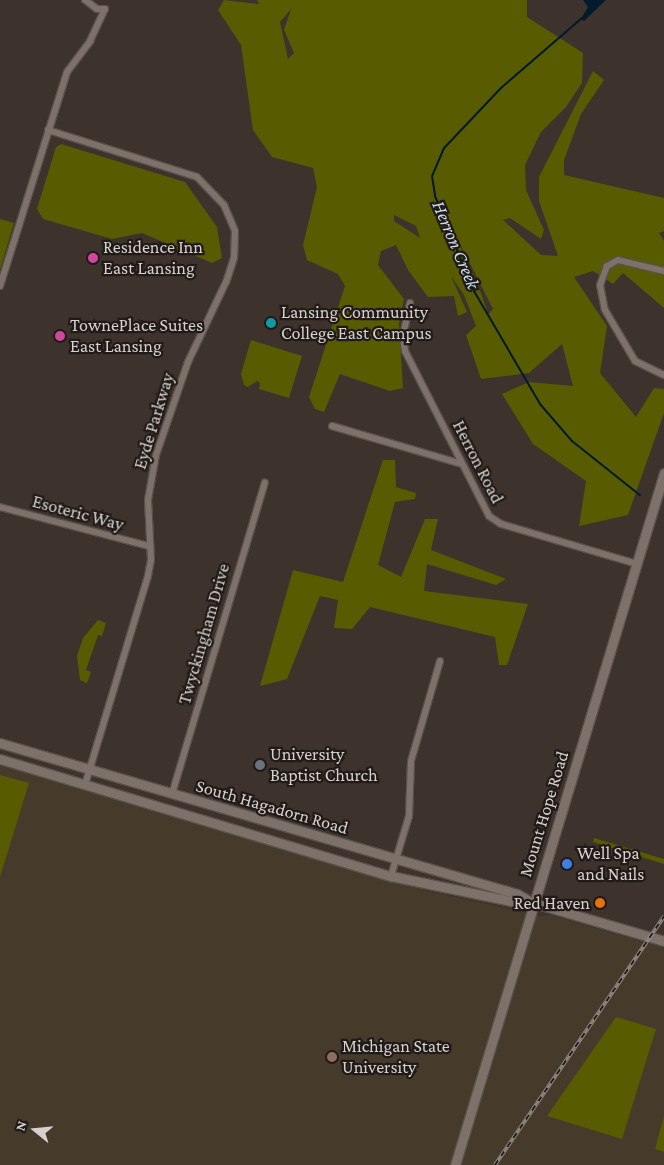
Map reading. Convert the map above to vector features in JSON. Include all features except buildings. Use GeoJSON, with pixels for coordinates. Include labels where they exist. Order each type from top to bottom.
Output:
{"type":"FeatureCollection","features":[{"type":"Feature","properties":{"kind":"street"},"geometry":{"type":"LineString","coordinates":[[0,292],[0,284],[67,72],[90,41],[105,9],[97,8],[85,0]]}},
{"type":"Feature","properties":{"kind":"street","name":"Eyde Parkway"},"geometry":{"type":"LineString","coordinates":[[48,130],[197,177],[224,205],[235,231],[234,258],[226,282],[188,362],[156,455],[148,500],[148,576],[84,784]]}},
{"type":"Feature","properties":{"kind":"street"},"geometry":{"type":"LineString","coordinates":[[664,271],[628,260],[616,260],[605,269],[600,289],[605,310],[635,361],[664,375]]}},
{"type":"Feature","properties":{"kind":"street","name":"Herron Road"},"geometry":{"type":"LineString","coordinates":[[410,303],[403,337],[405,351],[486,513],[495,521],[637,564]]}},
{"type":"Feature","properties":{"kind":"street"},"geometry":{"type":"LineString","coordinates":[[332,426],[462,464]]}},
{"type":"Feature","properties":{"kind":"street","name":"Mount Hope Road"},"geometry":{"type":"LineString","coordinates":[[455,1165],[664,474]]}},
{"type":"Feature","properties":{"kind":"street","name":"Twyckingham Drive"},"geometry":{"type":"LineString","coordinates":[[172,794],[265,483]]}},
{"type":"Feature","properties":{"kind":"street","name":"Esoteric Way"},"geometry":{"type":"LineString","coordinates":[[0,507],[149,546]]}},
{"type":"Feature","properties":{"kind":"street"},"geometry":{"type":"LineString","coordinates":[[391,876],[409,816],[411,761],[440,661]]}},
{"type":"Feature","properties":{"kind":"street","name":"South Hagadorn Road"},"geometry":{"type":"LineString","coordinates":[[0,743],[517,894],[534,903],[664,941]]}},
{"type":"Feature","properties":{"kind":"street"},"geometry":{"type":"LineString","coordinates":[[4,760],[15,758],[18,748]]}},
{"type":"Feature","properties":{"kind":"street","name":"South Hagadorn Road"},"geometry":{"type":"LineString","coordinates":[[4,760],[391,876],[515,902],[534,903]]}},
{"type":"Feature","properties":{"kind":"street"},"geometry":{"type":"LineString","coordinates":[[140,801],[139,793],[145,786]]}},
{"type":"Feature","properties":{"kind":"street"},"geometry":{"type":"LineString","coordinates":[[268,839],[274,835],[274,824]]}},
{"type":"Feature","properties":{"kind":"shaded area"},"geometry":{"type":"Polygon","coordinates":[[[224,0],[259,4],[257,0],[527,0],[527,17],[583,53],[582,83],[566,107],[541,132],[525,165],[526,190],[544,230],[541,239],[510,218],[503,220],[541,255],[558,256],[539,201],[539,177],[593,71],[604,80],[581,114],[564,160],[564,175],[664,198],[664,231],[659,233],[664,241],[664,308],[623,273],[613,284],[593,271],[574,277],[607,326],[600,373],[636,417],[654,388],[664,389],[664,413],[628,515],[579,526],[586,481],[533,444],[502,394],[529,382],[573,386],[562,344],[529,373],[481,379],[466,335],[476,326],[464,295],[451,276],[467,312],[458,316],[454,296],[428,297],[408,270],[396,245],[381,251],[378,265],[404,299],[399,324],[403,388],[390,391],[340,374],[324,412],[315,409],[309,397],[345,286],[338,274],[307,260],[303,245],[317,187],[313,168],[272,157],[253,130],[241,45],[218,10],[224,0]],[[291,9],[280,22],[288,59],[294,53],[284,30],[291,9]],[[394,215],[394,221],[420,238],[416,226],[394,215]],[[454,232],[481,293],[488,314],[493,309],[454,232]]]}},
{"type":"Feature","properties":{"kind":"shaded area"},"geometry":{"type":"Polygon","coordinates":[[[61,144],[185,182],[217,227],[222,258],[212,263],[142,233],[112,239],[43,219],[37,209],[56,147],[61,144]]]}},
{"type":"Feature","properties":{"kind":"shaded area"},"geometry":{"type":"Polygon","coordinates":[[[0,219],[14,223],[0,270],[0,219]]]}},
{"type":"Feature","properties":{"kind":"shaded area"},"geometry":{"type":"Polygon","coordinates":[[[251,340],[302,356],[289,398],[259,389],[260,383],[257,381],[248,387],[244,385],[241,374],[251,340]]]}},
{"type":"Feature","properties":{"kind":"shaded area"},"geometry":{"type":"Polygon","coordinates":[[[383,460],[395,460],[396,487],[416,493],[415,499],[395,502],[378,565],[401,577],[425,519],[438,519],[431,550],[506,579],[496,585],[427,564],[424,591],[528,604],[507,665],[499,665],[495,637],[370,607],[352,629],[334,628],[338,600],[320,596],[287,679],[260,686],[293,570],[343,582],[383,460]]]}},
{"type":"Feature","properties":{"kind":"shaded area"},"geometry":{"type":"Polygon","coordinates":[[[98,620],[106,623],[102,636],[98,635],[86,670],[91,672],[87,683],[80,680],[77,656],[83,638],[98,620]]]}},
{"type":"Feature","properties":{"kind":"shaded area","name":"Michigan State University"},"geometry":{"type":"Polygon","coordinates":[[[0,763],[428,891],[542,916],[550,915],[664,948],[664,1165],[0,1165],[0,763]]]}},
{"type":"Feature","properties":{"kind":"shaded area"},"geometry":{"type":"Polygon","coordinates":[[[0,775],[29,783],[0,877],[0,775]]]}},
{"type":"Feature","properties":{"kind":"shaded area"},"geometry":{"type":"Polygon","coordinates":[[[594,838],[664,859],[664,864],[593,842],[594,838]]]}},
{"type":"Feature","properties":{"kind":"shaded area"},"geometry":{"type":"Polygon","coordinates":[[[616,1017],[656,1029],[622,1139],[547,1116],[616,1017]]]}},
{"type":"Feature","properties":{"kind":"shaded area"},"geometry":{"type":"Polygon","coordinates":[[[664,1116],[664,1152],[655,1149],[664,1116]]]}},
{"type":"Feature","properties":{"kind":"water"},"geometry":{"type":"Polygon","coordinates":[[[583,0],[606,0],[584,21],[581,19],[588,7],[583,0]]]}},
{"type":"Feature","properties":{"kind":"waterway","name":"Herron Creek"},"geometry":{"type":"LineString","coordinates":[[582,18],[501,88],[444,148],[432,176],[435,196],[474,291],[540,404],[572,441],[640,495]]}},
{"type":"Feature","properties":{"kind":"railway"},"geometry":{"type":"LineString","coordinates":[[495,1165],[664,916]]}},
{"type":"Feature","properties":{"kind":"place","name":"Residence Inn East Lansing"},"geometry":{"type":"Point","coordinates":[93,258]}},
{"type":"Feature","properties":{"kind":"place","name":"Lansing Community College East Campus"},"geometry":{"type":"Point","coordinates":[271,323]}},
{"type":"Feature","properties":{"kind":"place","name":"TownePlace Suites East Lansing"},"geometry":{"type":"Point","coordinates":[60,336]}},
{"type":"Feature","properties":{"kind":"place","name":"University Baptist Church"},"geometry":{"type":"Point","coordinates":[260,765]}},
{"type":"Feature","properties":{"kind":"place","name":"Well Spa and Nails"},"geometry":{"type":"Point","coordinates":[567,864]}},
{"type":"Feature","properties":{"kind":"place","name":"Red Haven"},"geometry":{"type":"Point","coordinates":[600,903]}},
{"type":"Feature","properties":{"kind":"place","name":"Michigan State University"},"geometry":{"type":"Point","coordinates":[332,1057]}}]}
